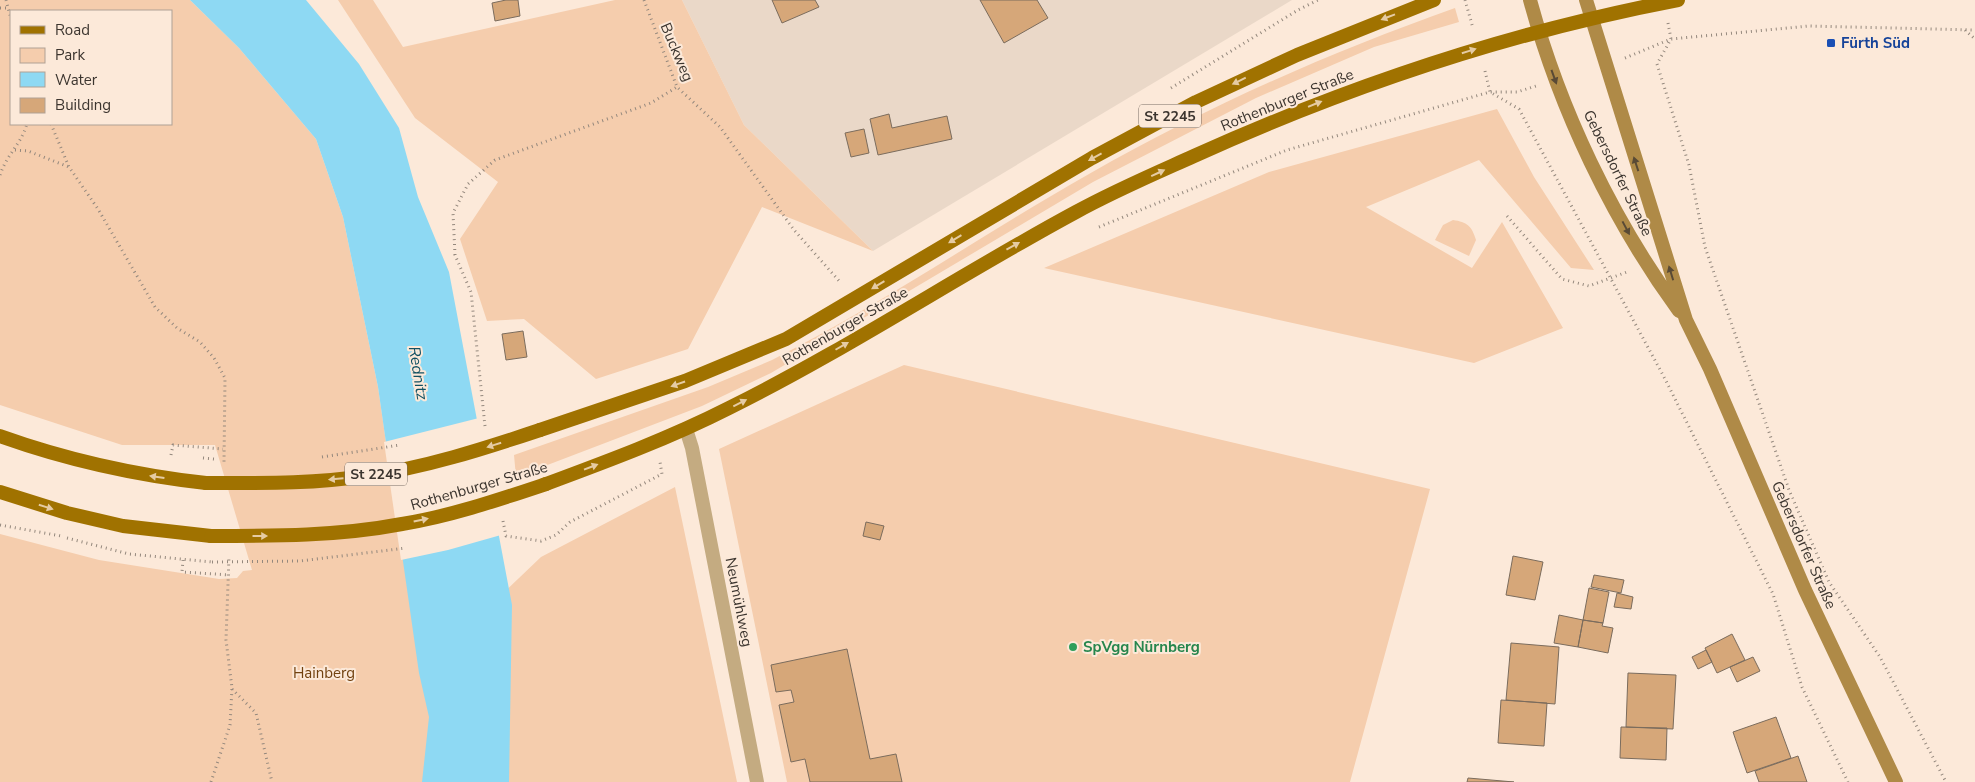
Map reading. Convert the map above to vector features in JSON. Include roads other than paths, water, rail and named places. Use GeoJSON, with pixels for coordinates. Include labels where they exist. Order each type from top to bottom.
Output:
{"type":"FeatureCollection","features":[{"type":"Feature","properties":{"kind":"main road","name":"Rothenburger Straße"},"geometry":{"type":"LineString","coordinates":[[0,436],[43,451],[133,474],[206,483],[272,483],[366,476],[457,456],[685,381],[778,342],[1092,158],[1196,102],[1297,55],[1434,0]]}},
{"type":"Feature","properties":{"kind":"main road","name":"Gebersdorfer Straße"},"geometry":{"type":"LineString","coordinates":[[1530,0],[1554,80],[1603,185],[1646,265],[1686,320]]}},
{"type":"Feature","properties":{"kind":"main road","name":"Gebersdorfer Straße"},"geometry":{"type":"LineString","coordinates":[[1586,0],[1686,320],[1710,369],[1805,590],[1896,782]]}},
{"type":"Feature","properties":{"kind":"main road","name":"Rothenburger Straße"},"geometry":{"type":"LineString","coordinates":[[0,492],[67,513],[123,526],[211,536],[320,534],[402,524],[468,508],[546,484],[686,429],[800,371],[1077,211],[1184,160],[1331,98],[1444,58],[1539,31],[1678,0]]}},
{"type":"Feature","properties":{"kind":"street","name":"Neumühlweg"},"geometry":{"type":"LineString","coordinates":[[686,429],[692,448],[757,782]]}},
{"type":"Feature","properties":{"kind":"water","name":"Rednitz"},"geometry":{"type":"Polygon","coordinates":[[[190,0],[306,0],[359,64],[399,128],[418,197],[449,272],[512,605],[509,782],[422,782],[429,717],[419,673],[378,387],[343,217],[316,139],[239,48],[190,0]]]}},
{"type":"Feature","properties":{"kind":"place","name":"Fürth Süd"},"geometry":{"type":"Point","coordinates":[1831,43]}},
{"type":"Feature","properties":{"kind":"place","name":"SpVgg Nürnberg"},"geometry":{"type":"Point","coordinates":[1073,647]}},
{"type":"Feature","properties":{"kind":"park label","name":"Hainberg"},"geometry":{"type":"Point","coordinates":[324,673]}}]}
